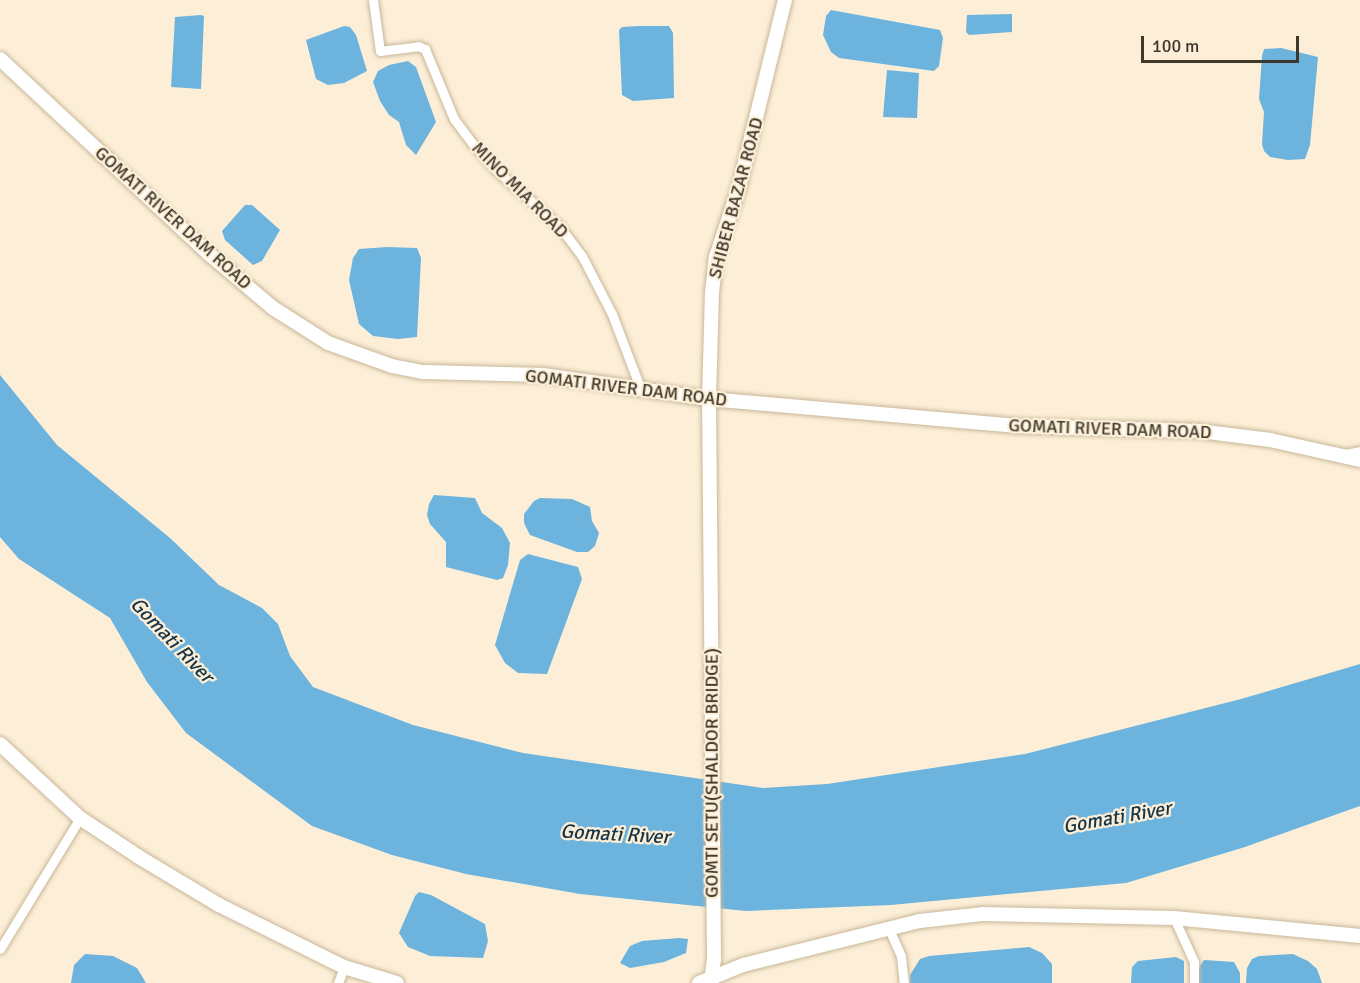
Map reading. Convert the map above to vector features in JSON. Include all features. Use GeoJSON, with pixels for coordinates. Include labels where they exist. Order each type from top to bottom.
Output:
{"type":"FeatureCollection","features":[{"type":"Feature","properties":{"kind":"street","name":"MINO MIA ROAD"},"geometry":{"type":"LineString","coordinates":[[373,0],[380,51],[418,46],[425,49],[454,119],[472,143],[496,170],[560,227],[582,256],[612,314],[641,390]]}},
{"type":"Feature","properties":{"kind":"street","name":"SHIBER BAZAR ROAD"},"geometry":{"type":"LineString","coordinates":[[711,587],[709,399],[712,293],[716,257],[739,187],[785,0]]}},
{"type":"Feature","properties":{"kind":"street","name":"GOMATI RIVER DAM ROAD"},"geometry":{"type":"LineString","coordinates":[[0,60],[209,254],[273,308],[328,343],[359,356],[424,372],[543,375],[709,399],[1018,426],[1199,430],[1270,440],[1360,460]]}},
{"type":"Feature","properties":{"kind":"street"},"geometry":{"type":"LineString","coordinates":[[1339,455],[1360,451]]}},
{"type":"Feature","properties":{"kind":"street","name":"GOMTI SETU(SHALDOR BRIDGE)"},"geometry":{"type":"LineString","coordinates":[[711,587],[714,958],[712,980]]}},
{"type":"Feature","properties":{"kind":"street"},"geometry":{"type":"LineString","coordinates":[[0,744],[80,818],[219,905],[344,967],[397,983]]}},
{"type":"Feature","properties":{"kind":"street"},"geometry":{"type":"LineString","coordinates":[[0,949],[80,818]]}},
{"type":"Feature","properties":{"kind":"street"},"geometry":{"type":"LineString","coordinates":[[699,983],[712,980],[743,965],[920,921],[982,914],[1174,918],[1360,936]]}},
{"type":"Feature","properties":{"kind":"street"},"geometry":{"type":"LineString","coordinates":[[1174,918],[1194,962],[1194,983]]}},
{"type":"Feature","properties":{"kind":"street"},"geometry":{"type":"LineString","coordinates":[[889,929],[901,956],[904,983]]}},
{"type":"Feature","properties":{"kind":"street"},"geometry":{"type":"LineString","coordinates":[[338,983],[344,967]]}},
{"type":"Feature","properties":{"kind":"water"},"geometry":{"type":"Polygon","coordinates":[[[831,10],[940,30],[943,38],[939,66],[934,71],[839,58],[831,52],[823,35],[826,16],[831,10]]]}},
{"type":"Feature","properties":{"kind":"water"},"geometry":{"type":"Polygon","coordinates":[[[1012,14],[1012,32],[969,35],[966,32],[967,15],[1012,14]]]}},
{"type":"Feature","properties":{"kind":"water"},"geometry":{"type":"Polygon","coordinates":[[[204,16],[201,89],[171,87],[175,17],[204,16]]]}},
{"type":"Feature","properties":{"kind":"water"},"geometry":{"type":"Polygon","coordinates":[[[344,26],[350,27],[356,35],[367,71],[344,83],[328,85],[316,79],[306,40],[344,26]]]}},
{"type":"Feature","properties":{"kind":"water"},"geometry":{"type":"Polygon","coordinates":[[[669,26],[673,33],[674,98],[633,101],[622,95],[619,30],[622,27],[669,26]]]}},
{"type":"Feature","properties":{"kind":"water"},"geometry":{"type":"Polygon","coordinates":[[[1281,48],[1318,57],[1310,145],[1305,159],[1288,160],[1270,157],[1264,151],[1262,144],[1264,112],[1259,99],[1262,56],[1264,49],[1281,48]]]}},
{"type":"Feature","properties":{"kind":"water"},"geometry":{"type":"Polygon","coordinates":[[[408,61],[416,67],[436,122],[416,155],[406,145],[399,122],[389,115],[380,101],[373,82],[378,71],[389,65],[408,61]]]}},
{"type":"Feature","properties":{"kind":"water"},"geometry":{"type":"Polygon","coordinates":[[[887,70],[919,73],[917,118],[883,117],[887,70]]]}},
{"type":"Feature","properties":{"kind":"water"},"geometry":{"type":"Polygon","coordinates":[[[245,205],[252,205],[280,230],[262,261],[253,265],[225,240],[222,231],[245,205]]]}},
{"type":"Feature","properties":{"kind":"water"},"geometry":{"type":"Polygon","coordinates":[[[417,248],[421,258],[417,337],[398,339],[373,336],[359,324],[349,280],[353,258],[359,249],[417,248]]]}},
{"type":"Feature","properties":{"kind":"water","name":"Gomati River"},"geometry":{"type":"Polygon","coordinates":[[[0,375],[57,445],[170,538],[219,585],[262,608],[278,624],[290,656],[313,687],[413,725],[523,753],[763,788],[827,784],[1025,754],[1241,699],[1360,664],[1360,806],[1245,847],[1126,883],[891,905],[746,911],[580,894],[466,874],[392,855],[312,826],[186,733],[147,682],[110,618],[19,559],[0,537],[0,375]]]}},
{"type":"Feature","properties":{"kind":"water"},"geometry":{"type":"Polygon","coordinates":[[[434,495],[475,498],[482,513],[502,528],[510,543],[508,565],[503,578],[497,580],[446,567],[446,542],[430,524],[427,515],[434,495]]]}},
{"type":"Feature","properties":{"kind":"water"},"geometry":{"type":"Polygon","coordinates":[[[540,498],[572,499],[590,507],[592,521],[599,533],[595,546],[588,552],[577,552],[530,535],[524,523],[524,514],[534,501],[540,498]]]}},
{"type":"Feature","properties":{"kind":"water"},"geometry":{"type":"Polygon","coordinates":[[[528,554],[578,567],[582,579],[547,674],[518,673],[505,663],[495,645],[520,560],[528,554]]]}},
{"type":"Feature","properties":{"kind":"water"},"geometry":{"type":"Polygon","coordinates":[[[419,892],[431,895],[485,924],[488,941],[483,958],[430,956],[408,947],[399,933],[415,896],[419,892]]]}},
{"type":"Feature","properties":{"kind":"water"},"geometry":{"type":"Polygon","coordinates":[[[688,939],[686,953],[664,962],[630,968],[620,963],[630,946],[642,941],[688,939]]]}},
{"type":"Feature","properties":{"kind":"water"},"geometry":{"type":"Polygon","coordinates":[[[1029,947],[1042,953],[1052,964],[1052,983],[910,983],[910,975],[920,959],[929,956],[1029,947]]]}},
{"type":"Feature","properties":{"kind":"water"},"geometry":{"type":"Polygon","coordinates":[[[85,954],[113,956],[137,968],[146,983],[71,983],[74,965],[85,954]]]}},
{"type":"Feature","properties":{"kind":"water"},"geometry":{"type":"Polygon","coordinates":[[[1293,954],[1308,961],[1317,969],[1322,983],[1246,983],[1247,968],[1252,959],[1259,956],[1293,954]]]}},
{"type":"Feature","properties":{"kind":"water"},"geometry":{"type":"Polygon","coordinates":[[[1176,957],[1184,961],[1184,983],[1131,983],[1132,967],[1138,961],[1176,957]]]}},
{"type":"Feature","properties":{"kind":"water"},"geometry":{"type":"Polygon","coordinates":[[[1204,960],[1234,962],[1240,973],[1240,983],[1197,983],[1198,969],[1204,960]]]}}]}
